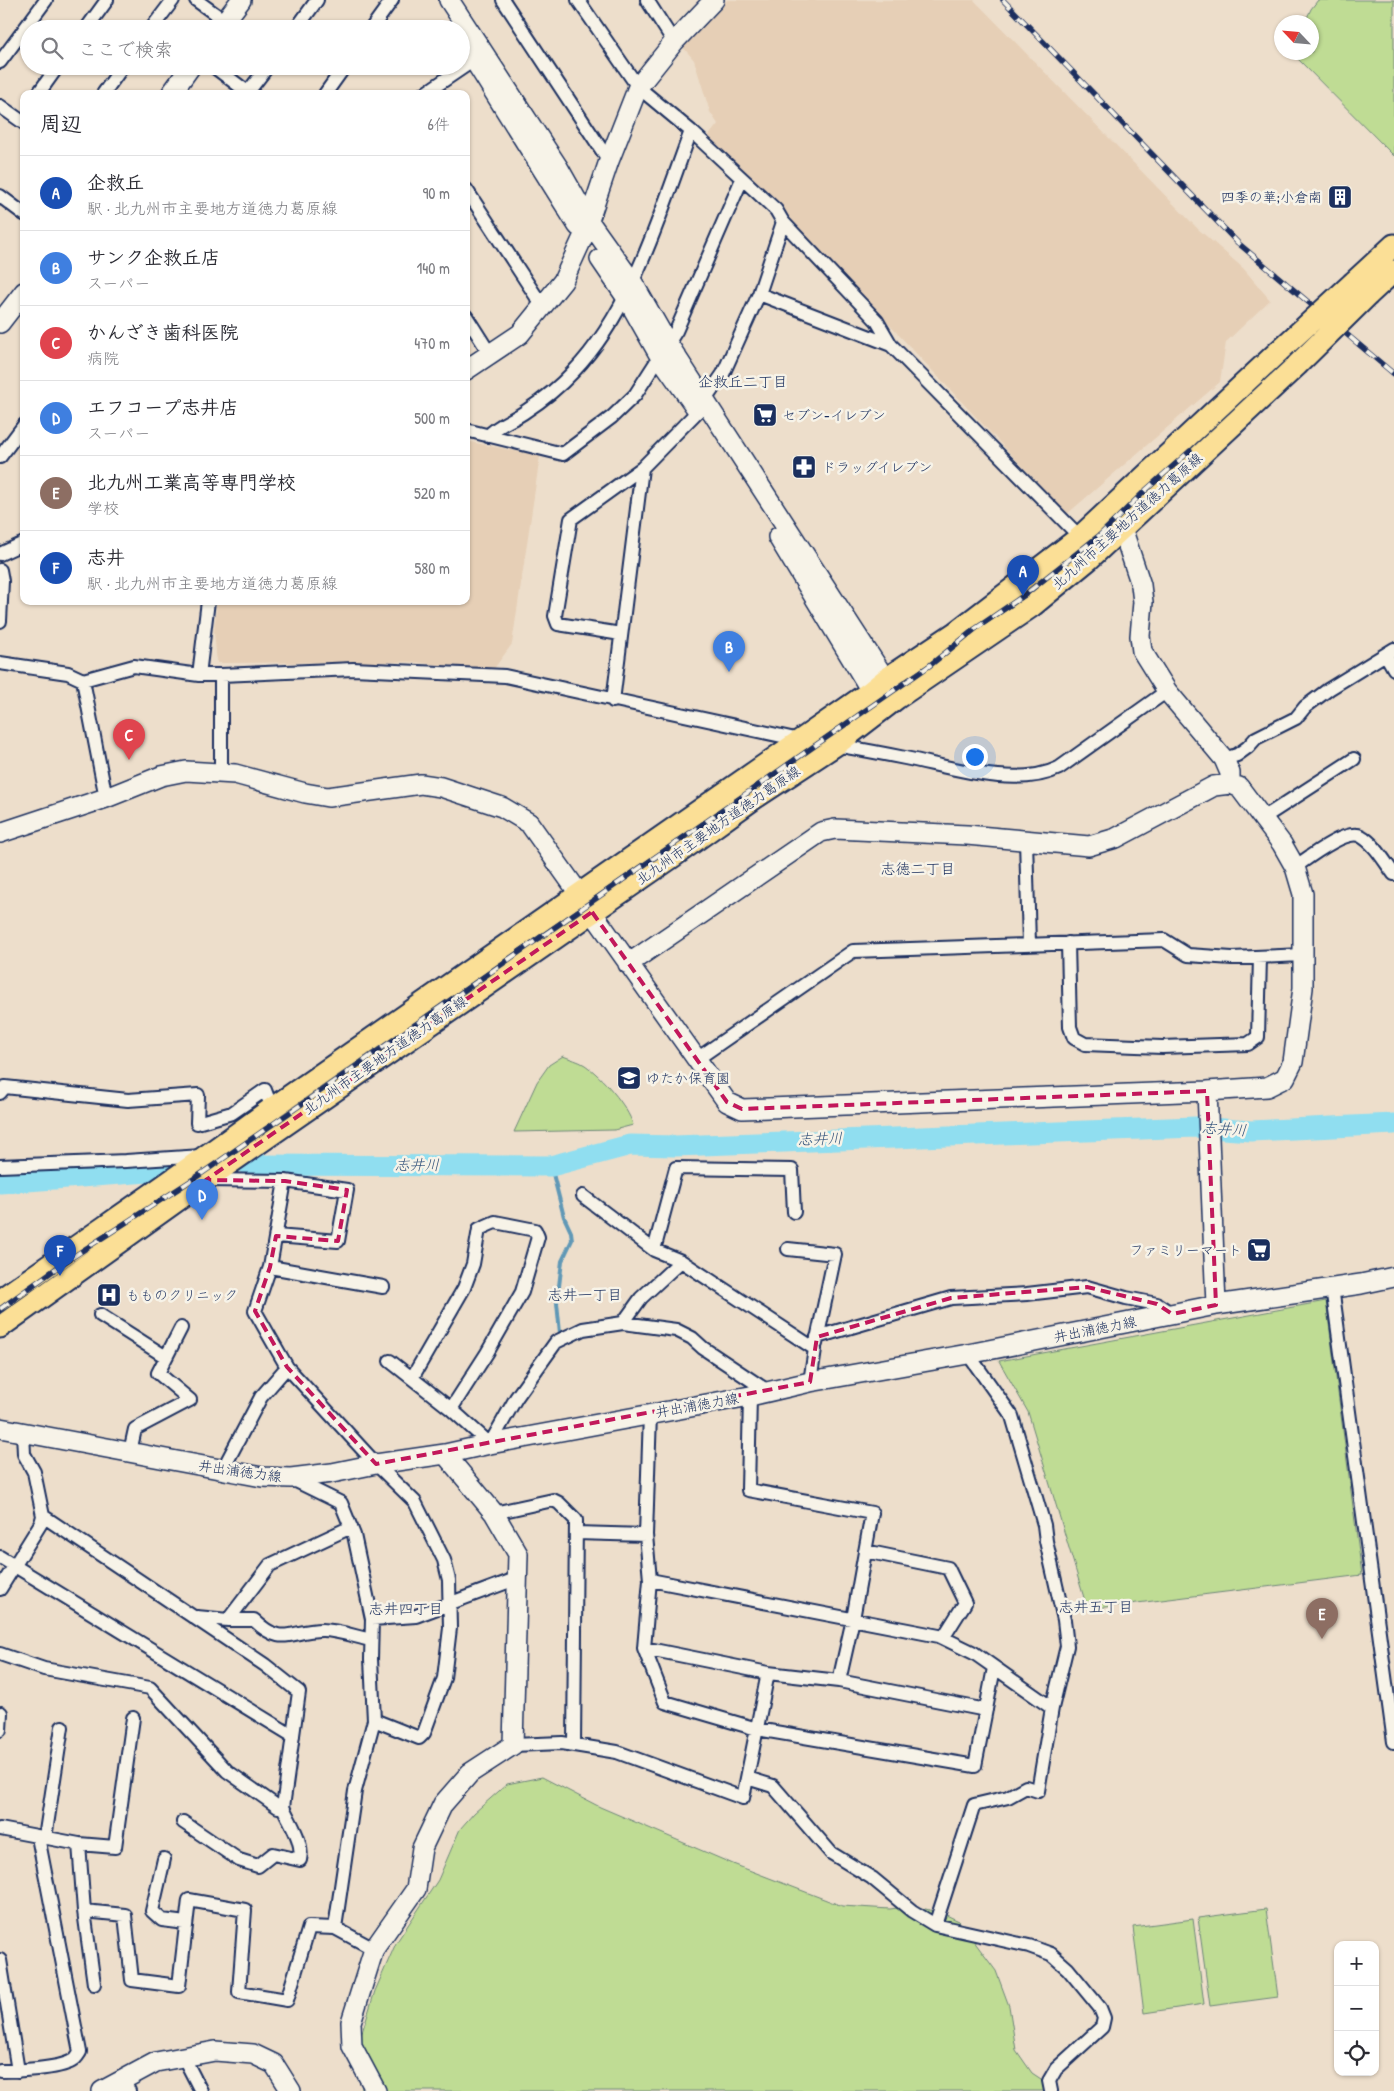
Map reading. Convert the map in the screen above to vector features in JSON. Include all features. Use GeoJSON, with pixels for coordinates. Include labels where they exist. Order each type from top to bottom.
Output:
{"type":"FeatureCollection","features":[{"type":"Feature","properties":{"kind":"main road","name":"北九州市主要地方道徳力葛原線"},"geometry":{"type":"LineString","coordinates":[[0,1300],[209,1155],[277,1118],[592,912],[753,799],[837,744],[890,704],[1032,606],[1088,560],[1296,365],[1361,288],[1394,245]]}},
{"type":"Feature","properties":{"kind":"main road","name":"北九州市主要地方道徳力葛原線"},"geometry":{"type":"LineString","coordinates":[[0,1327],[206,1180],[277,1118],[578,895],[955,633],[1080,537],[1279,351],[1361,288],[1394,271]]}},
{"type":"Feature","properties":{"kind":"street"},"geometry":{"type":"LineString","coordinates":[[31,20],[46,0]]}},
{"type":"Feature","properties":{"kind":"street"},"geometry":{"type":"LineString","coordinates":[[93,20],[107,0]]}},
{"type":"Feature","properties":{"kind":"street"},"geometry":{"type":"LineString","coordinates":[[158,20],[172,0]]}},
{"type":"Feature","properties":{"kind":"street"},"geometry":{"type":"LineString","coordinates":[[196,0],[217,20]]}},
{"type":"Feature","properties":{"kind":"street"},"geometry":{"type":"LineString","coordinates":[[226,20],[241,0]]}},
{"type":"Feature","properties":{"kind":"street"},"geometry":{"type":"LineString","coordinates":[[303,20],[317,0]]}},
{"type":"Feature","properties":{"kind":"street"},"geometry":{"type":"LineString","coordinates":[[378,20],[392,0]]}},
{"type":"Feature","properties":{"kind":"street"},"geometry":{"type":"LineString","coordinates":[[435,0],[448,20]]}},
{"type":"Feature","properties":{"kind":"street"},"geometry":{"type":"LineString","coordinates":[[449,0],[462,20]]}},
{"type":"Feature","properties":{"kind":"street"},"geometry":{"type":"LineString","coordinates":[[503,0],[609,160]]}},
{"type":"Feature","properties":{"kind":"street"},"geometry":{"type":"LineString","coordinates":[[578,0],[638,87],[691,131],[776,210],[783,222],[877,321],[891,345],[1080,537]]}},
{"type":"Feature","properties":{"kind":"street"},"geometry":{"type":"LineString","coordinates":[[647,0],[674,42]]}},
{"type":"Feature","properties":{"kind":"street"},"geometry":{"type":"LineString","coordinates":[[470,367],[520,334],[544,307],[563,281],[586,228],[609,160],[638,87],[674,42],[714,0]]}},
{"type":"Feature","properties":{"kind":"street"},"geometry":{"type":"LineString","coordinates":[[470,32],[558,167],[586,228]]}},
{"type":"Feature","properties":{"kind":"street"},"geometry":{"type":"LineString","coordinates":[[0,62],[20,35]]}},
{"type":"Feature","properties":{"kind":"street"},"geometry":{"type":"LineString","coordinates":[[470,54],[629,289],[664,350],[702,406],[744,482],[890,704]]}},
{"type":"Feature","properties":{"kind":"street"},"geometry":{"type":"LineString","coordinates":[[470,63],[474,60]]}},
{"type":"Feature","properties":{"kind":"street"},"geometry":{"type":"LineString","coordinates":[[41,90],[52,75]]}},
{"type":"Feature","properties":{"kind":"street"},"geometry":{"type":"LineString","coordinates":[[106,90],[117,75]]}},
{"type":"Feature","properties":{"kind":"street"},"geometry":{"type":"LineString","coordinates":[[174,90],[185,75]]}},
{"type":"Feature","properties":{"kind":"street"},"geometry":{"type":"LineString","coordinates":[[225,75],[245,90]]}},
{"type":"Feature","properties":{"kind":"street"},"geometry":{"type":"LineString","coordinates":[[251,90],[262,75]]}},
{"type":"Feature","properties":{"kind":"street"},"geometry":{"type":"LineString","coordinates":[[328,90],[338,75]]}},
{"type":"Feature","properties":{"kind":"street"},"geometry":{"type":"LineString","coordinates":[[430,90],[452,75]]}},
{"type":"Feature","properties":{"kind":"street"},"geometry":{"type":"LineString","coordinates":[[0,106],[20,117]]}},
{"type":"Feature","properties":{"kind":"street"},"geometry":{"type":"LineString","coordinates":[[488,436],[494,429],[526,412],[553,392],[595,348],[638,274],[691,131]]}},
{"type":"Feature","properties":{"kind":"street"},"geometry":{"type":"LineString","coordinates":[[470,431],[563,454],[612,417],[635,395],[676,331],[742,179]]}},
{"type":"Feature","properties":{"kind":"street"},"geometry":{"type":"LineString","coordinates":[[470,195],[544,307]]}},
{"type":"Feature","properties":{"kind":"street"},"geometry":{"type":"LineString","coordinates":[[0,196],[20,207]]}},
{"type":"Feature","properties":{"kind":"street"},"geometry":{"type":"LineString","coordinates":[[621,634],[558,624],[555,616],[571,519],[642,468],[702,406],[723,374],[759,294],[783,222]]}},
{"type":"Feature","properties":{"kind":"street"},"geometry":{"type":"LineString","coordinates":[[759,294],[891,345]]}},
{"type":"Feature","properties":{"kind":"street"},"geometry":{"type":"LineString","coordinates":[[0,323],[20,297]]}},
{"type":"Feature","properties":{"kind":"street"},"geometry":{"type":"LineString","coordinates":[[470,322],[490,354]]}},
{"type":"Feature","properties":{"kind":"street"},"geometry":{"type":"LineString","coordinates":[[0,457],[20,430]]}},
{"type":"Feature","properties":{"kind":"street"},"geometry":{"type":"LineString","coordinates":[[613,701],[642,468]]}},
{"type":"Feature","properties":{"kind":"street"},"geometry":{"type":"LineString","coordinates":[[1122,528],[1141,586],[1140,636],[1142,651],[1167,691],[1224,759],[1230,773],[1230,784]]}},
{"type":"Feature","properties":{"kind":"street"},"geometry":{"type":"LineString","coordinates":[[0,554],[20,545]]}},
{"type":"Feature","properties":{"kind":"street"},"geometry":{"type":"LineString","coordinates":[[0,621],[1,577]]}},
{"type":"Feature","properties":{"kind":"street"},"geometry":{"type":"LineString","coordinates":[[199,674],[208,605]]}},
{"type":"Feature","properties":{"kind":"street"},"geometry":{"type":"LineString","coordinates":[[1224,759],[1237,755],[1261,736],[1296,718],[1306,707],[1329,689],[1390,652],[1394,669]]}},
{"type":"Feature","properties":{"kind":"street"},"geometry":{"type":"LineString","coordinates":[[0,663],[68,673],[82,680],[134,666],[221,675],[353,669],[505,676],[613,701],[800,740],[837,744],[971,772],[1009,777],[1049,773],[1070,762],[1167,691]]}},
{"type":"Feature","properties":{"kind":"street"},"geometry":{"type":"LineString","coordinates":[[221,675],[221,773]]}},
{"type":"Feature","properties":{"kind":"street"},"geometry":{"type":"LineString","coordinates":[[82,680],[106,798]]}},
{"type":"Feature","properties":{"kind":"street"},"geometry":{"type":"LineString","coordinates":[[1263,818],[1354,759]]}},
{"type":"Feature","properties":{"kind":"street"},"geometry":{"type":"LineString","coordinates":[[0,833],[106,798],[162,776],[186,771],[235,774],[305,793],[328,797],[421,784],[440,787],[502,807],[529,823],[578,895],[727,1102],[742,1109],[1267,1087],[1286,1078],[1293,1062],[1303,988],[1303,894],[1295,866],[1263,818],[1239,787],[1230,784],[1214,786],[1116,838],[1089,846],[967,834],[849,829],[821,832],[628,964]]}},
{"type":"Feature","properties":{"kind":"street"},"geometry":{"type":"LineString","coordinates":[[1295,866],[1331,842],[1359,834],[1370,842],[1394,874]]}},
{"type":"Feature","properties":{"kind":"street"},"geometry":{"type":"LineString","coordinates":[[1026,840],[1029,944]]}},
{"type":"Feature","properties":{"kind":"street"},"geometry":{"type":"LineString","coordinates":[[697,1059],[853,951],[1164,940],[1188,954],[1232,958],[1304,955]]}},
{"type":"Feature","properties":{"kind":"street"},"geometry":{"type":"LineString","coordinates":[[1068,943],[1070,1027],[1074,1038],[1085,1044],[1162,1048],[1248,1044],[1258,1037],[1260,957]]}},
{"type":"Feature","properties":{"kind":"street"},"geometry":{"type":"LineString","coordinates":[[0,1092],[5,1087],[128,1100],[198,1095],[197,1123],[232,1113],[266,1090],[277,1118]]}},
{"type":"Feature","properties":{"kind":"street"},"geometry":{"type":"LineString","coordinates":[[1207,1091],[1216,1305]]}},
{"type":"Feature","properties":{"kind":"street"},"geometry":{"type":"LineString","coordinates":[[0,1166],[126,1161],[209,1155]]}},
{"type":"Feature","properties":{"kind":"street"},"geometry":{"type":"LineString","coordinates":[[654,1250],[676,1168],[792,1170],[794,1212]]}},
{"type":"Feature","properties":{"kind":"street"},"geometry":{"type":"LineString","coordinates":[[206,1180],[285,1181],[347,1190],[338,1241],[276,1236]]}},
{"type":"Feature","properties":{"kind":"street"},"geometry":{"type":"LineString","coordinates":[[285,1181],[270,1267],[255,1311],[287,1367],[376,1464],[415,1502],[444,1560],[449,1580],[450,1628],[444,1678],[424,1733],[419,1738],[374,1720]]}},
{"type":"Feature","properties":{"kind":"street"},"geometry":{"type":"LineString","coordinates":[[583,1196],[654,1250],[681,1261],[816,1343],[951,1298],[1027,1294],[1088,1287],[1156,1304],[1172,1314]]}},
{"type":"Feature","properties":{"kind":"street"},"geometry":{"type":"LineString","coordinates":[[412,1378],[464,1288],[473,1264],[479,1229],[495,1222],[535,1230],[538,1237],[522,1292],[452,1409]]}},
{"type":"Feature","properties":{"kind":"street"},"geometry":{"type":"LineString","coordinates":[[788,1250],[835,1254],[816,1343],[810,1382]]}},
{"type":"Feature","properties":{"kind":"street"},"geometry":{"type":"LineString","coordinates":[[623,1323],[641,1298],[681,1261]]}},
{"type":"Feature","properties":{"kind":"street"},"geometry":{"type":"LineString","coordinates":[[270,1267],[383,1287]]}},
{"type":"Feature","properties":{"kind":"street","name":"井出浦徳力線"},"geometry":{"type":"LineString","coordinates":[[0,1428],[262,1477],[291,1478],[445,1454],[1216,1305],[1394,1277]]}},
{"type":"Feature","properties":{"kind":"street"},"geometry":{"type":"LineString","coordinates":[[1332,1287],[1390,1674],[1394,1742]]}},
{"type":"Feature","properties":{"kind":"street"},"geometry":{"type":"LineString","coordinates":[[100,1315],[166,1357]]}},
{"type":"Feature","properties":{"kind":"street"},"geometry":{"type":"LineString","coordinates":[[390,1361],[452,1409],[490,1444],[516,1398],[556,1342],[583,1329],[623,1323],[676,1330],[692,1338],[703,1348],[769,1392]]}},
{"type":"Feature","properties":{"kind":"street"},"geometry":{"type":"LineString","coordinates":[[130,1452],[135,1429],[190,1400],[158,1373],[181,1328]]}},
{"type":"Feature","properties":{"kind":"street"},"geometry":{"type":"LineString","coordinates":[[935,1925],[974,1805],[1008,1797],[1026,1787],[1038,1791],[1052,1708],[1067,1646],[1064,1620],[1046,1541],[1044,1524],[1012,1416],[968,1354]]}},
{"type":"Feature","properties":{"kind":"street"},"geometry":{"type":"LineString","coordinates":[[222,1470],[261,1397],[287,1367]]}},
{"type":"Feature","properties":{"kind":"street"},"geometry":{"type":"LineString","coordinates":[[750,1396],[748,1490],[872,1513],[853,1619],[839,1681]]}},
{"type":"Feature","properties":{"kind":"street"},"geometry":{"type":"LineString","coordinates":[[650,1414],[646,1534],[650,1580],[644,1648],[665,1702],[757,1729],[976,1766],[994,1668]]}},
{"type":"Feature","properties":{"kind":"street"},"geometry":{"type":"LineString","coordinates":[[0,1589],[42,1524],[43,1516],[34,1472],[24,1454],[23,1432]]}},
{"type":"Feature","properties":{"kind":"street"},"geometry":{"type":"LineString","coordinates":[[445,1454],[494,1513],[518,1554],[513,1744]]}},
{"type":"Feature","properties":{"kind":"street"},"geometry":{"type":"LineString","coordinates":[[291,1478],[341,1503],[354,1535],[372,1619],[370,1659],[374,1720],[354,1791],[336,1928]]}},
{"type":"Feature","properties":{"kind":"street"},"geometry":{"type":"LineString","coordinates":[[494,1513],[553,1500],[559,1503],[576,1520],[574,1745]]}},
{"type":"Feature","properties":{"kind":"street"},"geometry":{"type":"LineString","coordinates":[[43,1516],[194,1617],[299,1692],[283,1807],[296,1834],[301,1852],[300,1860],[273,1854],[258,1866],[239,1860],[183,1822]]}},
{"type":"Feature","properties":{"kind":"street"},"geometry":{"type":"LineString","coordinates":[[228,1620],[270,1565],[351,1527]]}},
{"type":"Feature","properties":{"kind":"street"},"geometry":{"type":"LineString","coordinates":[[576,1533],[646,1534]]}},
{"type":"Feature","properties":{"kind":"street"},"geometry":{"type":"LineString","coordinates":[[865,1551],[948,1568],[965,1603],[943,1638]]}},
{"type":"Feature","properties":{"kind":"street"},"geometry":{"type":"LineString","coordinates":[[0,1558],[293,1736]]}},
{"type":"Feature","properties":{"kind":"street"},"geometry":{"type":"LineString","coordinates":[[372,1619],[416,1616],[518,1578]]}},
{"type":"Feature","properties":{"kind":"street"},"geometry":{"type":"LineString","coordinates":[[650,1580],[943,1638],[974,1653],[1052,1708]]}},
{"type":"Feature","properties":{"kind":"street"},"geometry":{"type":"LineString","coordinates":[[194,1617],[254,1620],[266,1632],[280,1637],[322,1630],[372,1640]]}},
{"type":"Feature","properties":{"kind":"street"},"geometry":{"type":"LineString","coordinates":[[644,1648],[768,1673],[839,1681],[986,1710]]}},
{"type":"Feature","properties":{"kind":"street"},"geometry":{"type":"LineString","coordinates":[[0,1654],[44,1669],[150,1688],[227,1771],[278,1807],[283,1807]]}},
{"type":"Feature","properties":{"kind":"street"},"geometry":{"type":"LineString","coordinates":[[376,2091],[352,2046],[351,2022],[374,1948],[416,1889],[422,1848],[443,1804],[470,1773],[513,1744],[562,1743],[617,1752],[743,1798],[768,1673]]}},
{"type":"Feature","properties":{"kind":"street"},"geometry":{"type":"LineString","coordinates":[[0,1730],[1,1713]]}},
{"type":"Feature","properties":{"kind":"street"},"geometry":{"type":"LineString","coordinates":[[0,1829],[79,1844],[115,1847],[133,1718]]}},
{"type":"Feature","properties":{"kind":"street"},"geometry":{"type":"LineString","coordinates":[[0,2071],[18,2071],[64,2064],[74,2060],[80,2052],[41,1838],[62,1728]]}},
{"type":"Feature","properties":{"kind":"street"},"geometry":{"type":"LineString","coordinates":[[747,1778],[773,1786],[831,1853],[872,1878],[912,1911],[935,1925],[1029,1946],[1052,1954],[1068,1969],[1100,2008],[1104,2018],[1102,2027],[1056,2069],[1049,2081],[1051,2091]]}},
{"type":"Feature","properties":{"kind":"street"},"geometry":{"type":"LineString","coordinates":[[79,1844],[84,1911],[94,1984]]}},
{"type":"Feature","properties":{"kind":"street"},"geometry":{"type":"LineString","coordinates":[[164,1859],[152,1911],[162,1920],[186,1923]]}},
{"type":"Feature","properties":{"kind":"street"},"geometry":{"type":"LineString","coordinates":[[84,1911],[125,1915],[132,1980],[179,1986],[189,1900],[245,1910],[239,1992],[286,2000],[309,1928],[336,1928],[374,1948]]}},
{"type":"Feature","properties":{"kind":"street"},"geometry":{"type":"LineString","coordinates":[[0,1960],[18,2071]]}},
{"type":"Feature","properties":{"kind":"street"},"geometry":{"type":"LineString","coordinates":[[102,2091],[126,2085],[156,2062],[215,2051],[253,2054],[274,2064],[291,2091]]}},
{"type":"Feature","properties":{"kind":"street"},"geometry":{"type":"LineString","coordinates":[[183,2056],[201,2091]]}},
{"type":"Feature","properties":{"kind":"street"},"geometry":{"type":"LineString","coordinates":[[0,2066],[18,2071]]}},
{"type":"Feature","properties":{"kind":"highlighted area"},"geometry":{"type":"Polygon","coordinates":[[[592,912],[727,1102],[742,1109],[1207,1091],[1216,1305],[1172,1314],[1157,1304],[1087,1287],[951,1298],[817,1337],[810,1382],[376,1464],[287,1367],[255,1311],[270,1267],[276,1236],[338,1241],[347,1190],[285,1181],[206,1180],[592,912]]]}},
{"type":"Feature","properties":{"kind":"shaded area"},"geometry":{"type":"Polygon","coordinates":[[[727,0],[974,0],[1198,229],[1243,268],[1270,300],[1226,342],[1220,382],[1067,514],[789,218],[707,138],[718,124],[710,112],[694,60],[683,47],[727,0]]]}},
{"type":"Feature","properties":{"kind":"shaded area"},"geometry":{"type":"Polygon","coordinates":[[[470,442],[540,456],[512,644],[493,670],[412,662],[217,663],[214,631],[217,605],[470,605],[470,442]]]}},
{"type":"Feature","properties":{"kind":"green space"},"geometry":{"type":"Polygon","coordinates":[[[1318,0],[1394,0],[1394,156],[1299,60],[1319,60],[1319,15],[1308,15],[1318,0]]]}},
{"type":"Feature","properties":{"kind":"green space"},"geometry":{"type":"Polygon","coordinates":[[[563,1056],[583,1064],[599,1076],[626,1109],[633,1125],[614,1130],[514,1132],[537,1082],[549,1065],[563,1056]]]}},
{"type":"Feature","properties":{"kind":"green space"},"geometry":{"type":"Polygon","coordinates":[[[1326,1301],[1362,1575],[1097,1608],[1085,1601],[1028,1412],[999,1361],[1326,1301]]]}},
{"type":"Feature","properties":{"kind":"green space"},"geometry":{"type":"Polygon","coordinates":[[[542,1777],[600,1807],[733,1864],[842,1906],[890,1909],[913,1906],[942,1913],[959,1921],[996,1971],[1009,2006],[1016,2050],[1032,2073],[1059,2091],[362,2091],[358,2045],[375,1991],[396,1943],[438,1880],[460,1829],[474,1813],[507,1784],[542,1777]]]}},
{"type":"Feature","properties":{"kind":"green space"},"geometry":{"type":"Polygon","coordinates":[[[1266,1909],[1278,1997],[1210,2006],[1198,1918],[1266,1909]]]}},
{"type":"Feature","properties":{"kind":"green space"},"geometry":{"type":"Polygon","coordinates":[[[1193,1919],[1204,2004],[1144,2013],[1133,1927],[1193,1919]]]}},
{"type":"Feature","properties":{"kind":"waterway","name":"志井川"},"geometry":{"type":"LineString","coordinates":[[248,1165],[551,1166],[630,1145],[675,1146],[1196,1127],[1251,1131],[1394,1124]]}},
{"type":"Feature","properties":{"kind":"waterway"},"geometry":{"type":"LineString","coordinates":[[551,1166],[572,1240],[562,1261],[557,1303],[560,1333]]}},
{"type":"Feature","properties":{"kind":"waterway","name":"志井川"},"geometry":{"type":"LineString","coordinates":[[0,1183],[175,1170]]}},
{"type":"Feature","properties":{"kind":"railway"},"geometry":{"type":"LineString","coordinates":[[1003,0],[1238,243],[1394,374]]}},
{"type":"Feature","properties":{"kind":"railway"},"geometry":{"type":"LineString","coordinates":[[0,1309],[65,1262],[198,1176],[929,666],[975,629],[1023,596],[1100,535],[1147,489],[1190,451]]}},
{"type":"Feature","properties":{"kind":"place","name":"四季の華;小倉南"},"geometry":{"type":"Point","coordinates":[1340,197]}},
{"type":"Feature","properties":{"kind":"place","name":"セブン-イレブン"},"geometry":{"type":"Point","coordinates":[765,415]}},
{"type":"Feature","properties":{"kind":"place","name":"ドラッグイレブン"},"geometry":{"type":"Point","coordinates":[804,467]}},
{"type":"Feature","properties":{"kind":"place","name":"企救丘"},"geometry":{"type":"Point","coordinates":[1023,596]}},
{"type":"Feature","properties":{"kind":"place","name":"サンク企救丘店"},"geometry":{"type":"Point","coordinates":[729,672]}},
{"type":"Feature","properties":{"kind":"place","name":"かんざき歯科医院"},"geometry":{"type":"Point","coordinates":[129,760]}},
{"type":"Feature","properties":{"kind":"place","name":"ゆたか保育園"},"geometry":{"type":"Point","coordinates":[629,1078]}},
{"type":"Feature","properties":{"kind":"place","name":"エフコープ志井店"},"geometry":{"type":"Point","coordinates":[202,1220]}},
{"type":"Feature","properties":{"kind":"place","name":"ファミリーマート"},"geometry":{"type":"Point","coordinates":[1259,1250]}},
{"type":"Feature","properties":{"kind":"place","name":"志井"},"geometry":{"type":"Point","coordinates":[60,1276]}},
{"type":"Feature","properties":{"kind":"place","name":"もものクリニック"},"geometry":{"type":"Point","coordinates":[109,1295]}},
{"type":"Feature","properties":{"kind":"place","name":"北九州工業高等専門学校"},"geometry":{"type":"Point","coordinates":[1322,1639]}},
{"type":"Feature","properties":{"kind":"district","name":"企救丘二丁目"},"geometry":{"type":"Point","coordinates":[743,382]}},
{"type":"Feature","properties":{"kind":"district","name":"志徳二丁目"},"geometry":{"type":"Point","coordinates":[918,869]}},
{"type":"Feature","properties":{"kind":"district","name":"志井一丁目"},"geometry":{"type":"Point","coordinates":[585,1295]}},
{"type":"Feature","properties":{"kind":"district","name":"志井五丁目"},"geometry":{"type":"Point","coordinates":[1096,1607]}},
{"type":"Feature","properties":{"kind":"district","name":"志井四丁目"},"geometry":{"type":"Point","coordinates":[406,1609]}}]}
